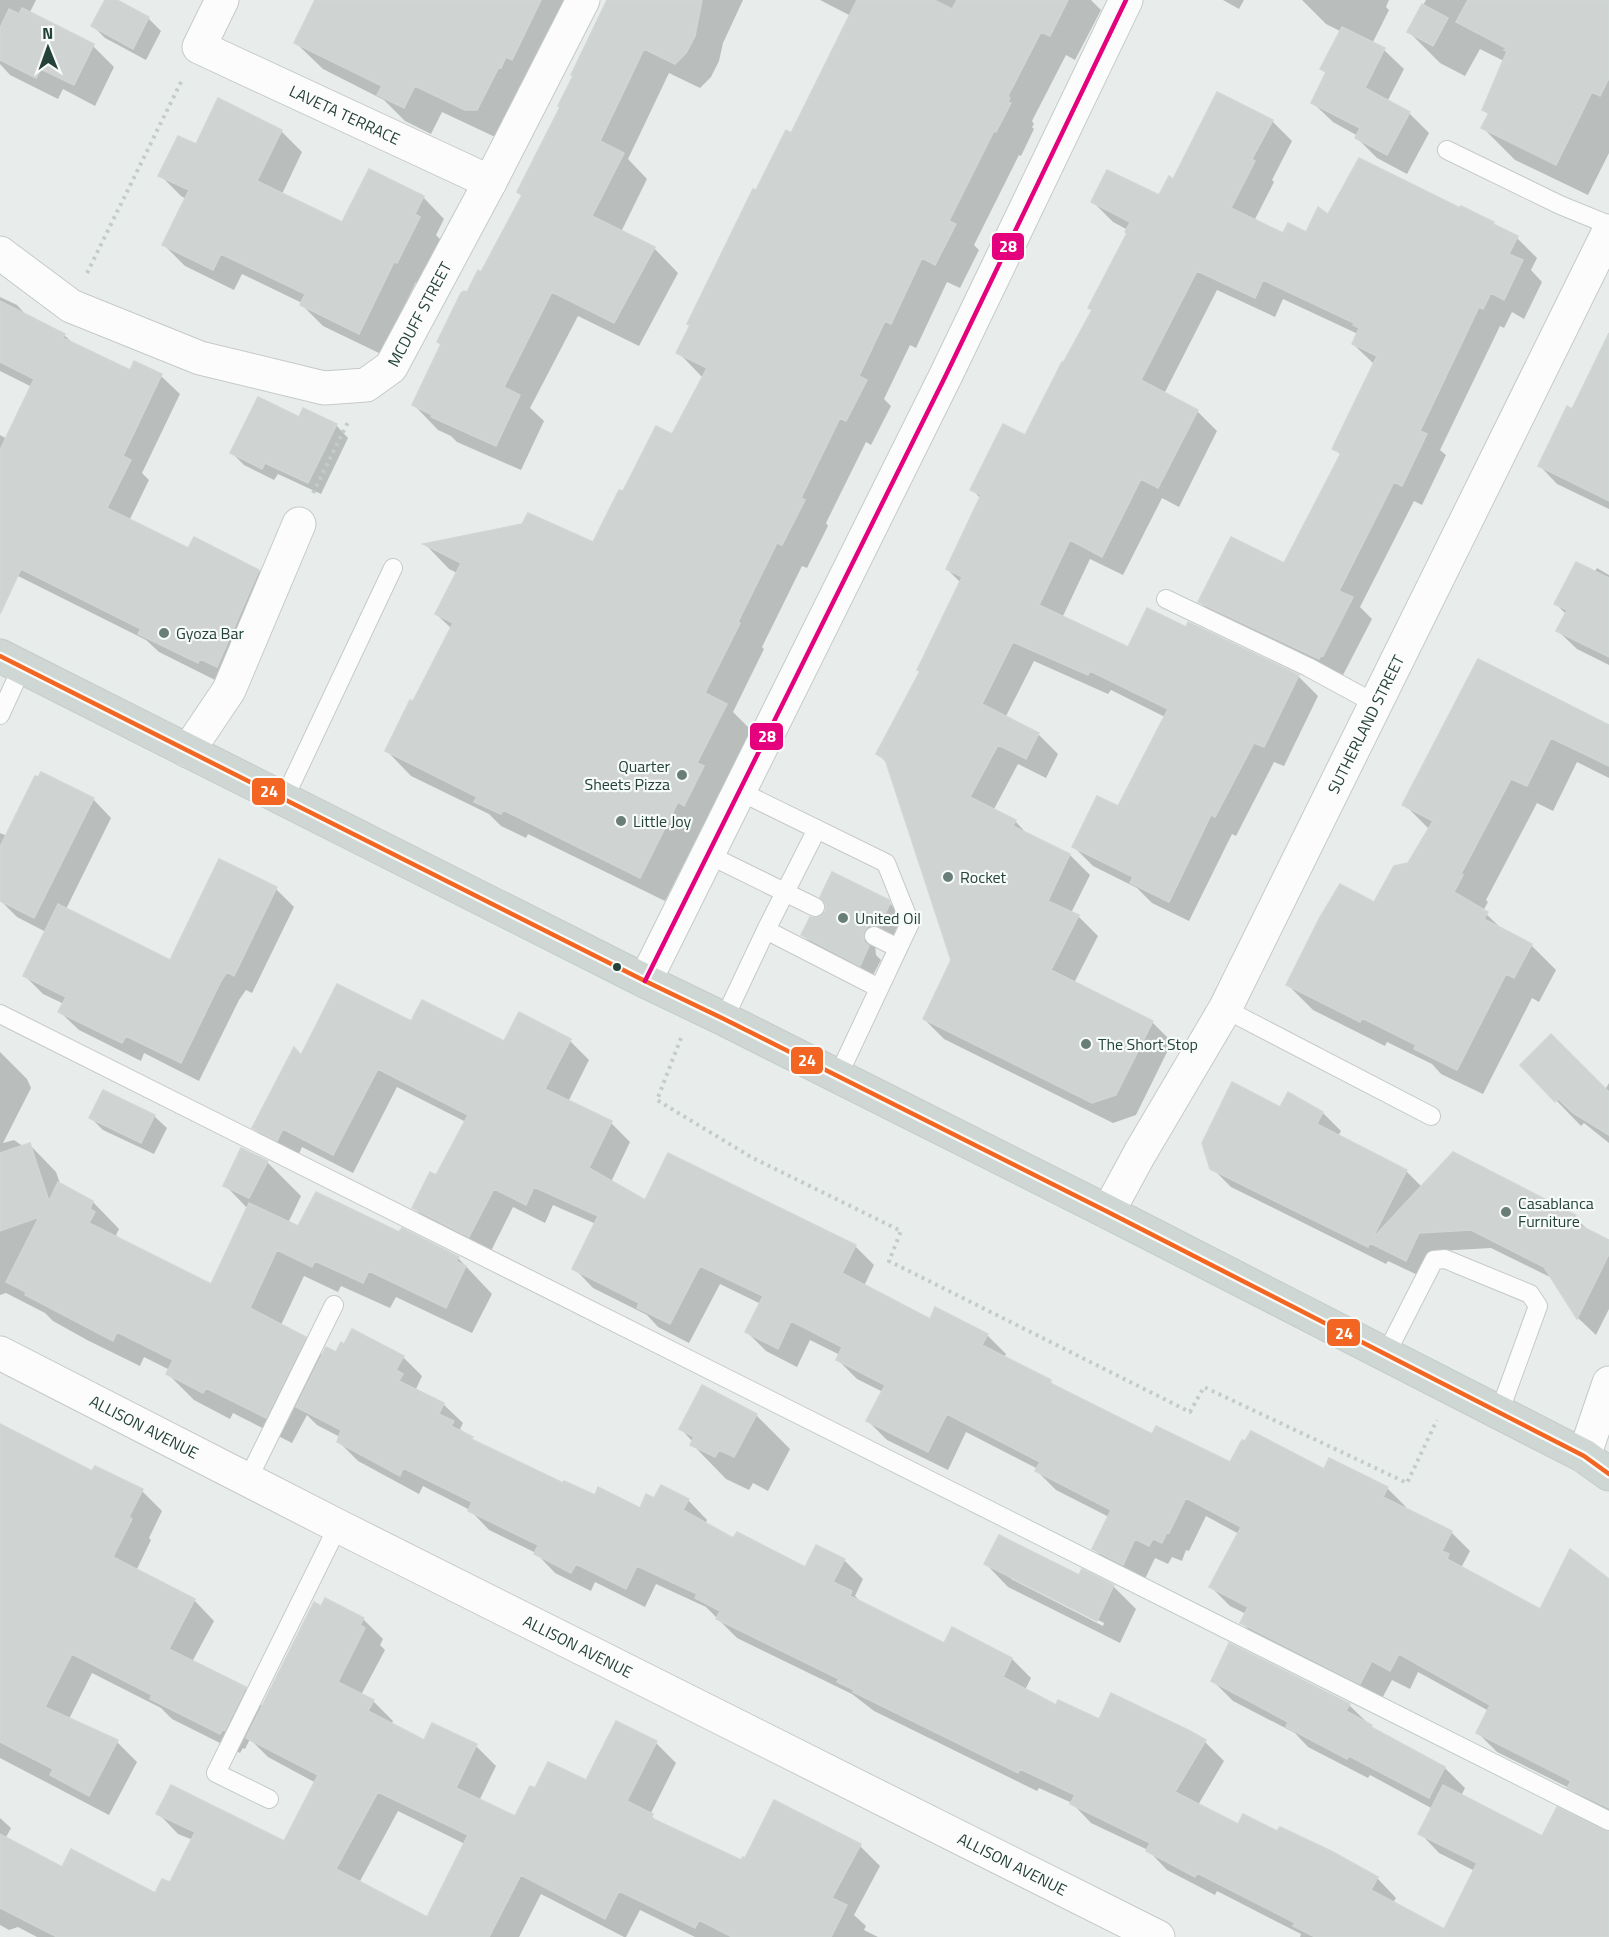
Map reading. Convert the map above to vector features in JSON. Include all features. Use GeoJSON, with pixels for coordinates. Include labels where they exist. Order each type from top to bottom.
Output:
{"type":"FeatureCollection","features":[{"type":"Feature","properties":{"kind":"main road"},"geometry":{"type":"LineString","coordinates":[[11,661],[1108,1212],[1452,1388],[1596,1465]]}},
{"type":"Feature","properties":{"kind":"street"},"geometry":{"type":"LineString","coordinates":[[199,47],[222,0]]}},
{"type":"Feature","properties":{"kind":"street","name":"MCDUFF STREET"},"geometry":{"type":"LineString","coordinates":[[366,385],[391,367],[490,182],[583,0]]}},
{"type":"Feature","properties":{"kind":"street"},"geometry":{"type":"LineString","coordinates":[[645,981],[941,385],[1125,0]]}},
{"type":"Feature","properties":{"kind":"street","name":"LAVETA TERRACE"},"geometry":{"type":"LineString","coordinates":[[199,47],[490,182]]}},
{"type":"Feature","properties":{"kind":"street","name":"SUTHERLAND STREET"},"geometry":{"type":"LineString","coordinates":[[1108,1212],[1225,1009],[1609,231]]}},
{"type":"Feature","properties":{"kind":"street"},"geometry":{"type":"LineString","coordinates":[[0,253],[71,306],[200,358],[324,388],[366,385]]}},
{"type":"Feature","properties":{"kind":"street"},"geometry":{"type":"LineString","coordinates":[[188,751],[229,690],[299,524]]}},
{"type":"Feature","properties":{"kind":"street","name":"ALLISON AVENUE"},"geometry":{"type":"LineString","coordinates":[[0,1353],[338,1526],[1158,1937]]}},
{"type":"Feature","properties":{"kind":"street"},"geometry":{"type":"LineString","coordinates":[[1596,1465],[1609,1383]]}},
{"type":"Feature","properties":{"kind":"lane"},"geometry":{"type":"LineString","coordinates":[[1447,150],[1560,206],[1609,225]]}},
{"type":"Feature","properties":{"kind":"lane"},"geometry":{"type":"LineString","coordinates":[[284,799],[393,568]]}},
{"type":"Feature","properties":{"kind":"lane"},"geometry":{"type":"LineString","coordinates":[[1166,599],[1308,667],[1376,704]]}},
{"type":"Feature","properties":{"kind":"lane"},"geometry":{"type":"LineString","coordinates":[[0,716],[11,661]]}},
{"type":"Feature","properties":{"kind":"lane"},"geometry":{"type":"LineString","coordinates":[[739,791],[886,863],[910,923],[838,1076]]}},
{"type":"Feature","properties":{"kind":"lane"},"geometry":{"type":"LineString","coordinates":[[724,1019],[766,930],[818,829]]}},
{"type":"Feature","properties":{"kind":"lane"},"geometry":{"type":"LineString","coordinates":[[709,855],[815,907]]}},
{"type":"Feature","properties":{"kind":"lane"},"geometry":{"type":"LineString","coordinates":[[766,930],[879,988]]}},
{"type":"Feature","properties":{"kind":"lane"},"geometry":{"type":"LineString","coordinates":[[874,936],[898,948]]}},
{"type":"Feature","properties":{"kind":"lane"},"geometry":{"type":"LineString","coordinates":[[1225,1009],[1431,1116]]}},
{"type":"Feature","properties":{"kind":"lane"},"geometry":{"type":"LineString","coordinates":[[0,1014],[1609,1821]]}},
{"type":"Feature","properties":{"kind":"lane"},"geometry":{"type":"LineString","coordinates":[[1386,1354],[1434,1260],[1445,1259],[1530,1294],[1538,1306],[1500,1413]]}},
{"type":"Feature","properties":{"kind":"lane"},"geometry":{"type":"LineString","coordinates":[[248,1479],[334,1305]]}},
{"type":"Feature","properties":{"kind":"lane"},"geometry":{"type":"LineString","coordinates":[[269,1799],[216,1773],[338,1526]]}},
{"type":"Feature","properties":{"kind":"path"},"geometry":{"type":"LineString","coordinates":[[71,306],[199,47]]}},
{"type":"Feature","properties":{"kind":"path"},"geometry":{"type":"LineString","coordinates":[[299,524],[366,385]]}},
{"type":"Feature","properties":{"kind":"path"},"geometry":{"type":"LineString","coordinates":[[694,1004],[657,1100],[751,1157],[901,1231],[889,1261],[1190,1412],[1204,1388],[1407,1484],[1452,1388]]}},
{"type":"Feature","properties":{"kind":"building"},"geometry":{"type":"Polygon","coordinates":[[[105,0],[117,0],[149,17],[133,49],[91,26],[105,0]]]}},
{"type":"Feature","properties":{"kind":"building"},"geometry":{"type":"Polygon","coordinates":[[[315,0],[541,0],[512,60],[506,57],[501,68],[499,67],[477,110],[465,110],[415,86],[404,108],[377,95],[382,86],[294,43],[315,0]]]}},
{"type":"Feature","properties":{"kind":"building"},"geometry":{"type":"Polygon","coordinates":[[[607,0],[702,0],[695,36],[686,53],[675,64],[644,49],[600,141],[624,153],[592,216],[655,247],[614,323],[552,292],[504,387],[520,395],[496,446],[431,417],[432,415],[412,405],[441,344],[437,342],[461,293],[467,292],[478,270],[481,272],[522,195],[517,192],[560,107],[558,106],[573,76],[571,75],[607,0]]]}},
{"type":"Feature","properties":{"kind":"building"},"geometry":{"type":"Polygon","coordinates":[[[857,0],[934,0],[952,9],[957,0],[1068,0],[1050,36],[1041,32],[1008,96],[1010,98],[1008,102],[1011,103],[996,132],[994,131],[949,221],[956,224],[935,265],[922,258],[891,324],[885,321],[859,376],[867,380],[846,421],[840,418],[801,498],[805,500],[782,545],[777,543],[738,622],[740,623],[705,693],[727,704],[697,763],[704,766],[684,806],[678,802],[640,878],[503,810],[501,814],[474,802],[477,797],[385,751],[410,700],[413,701],[453,623],[435,614],[461,563],[423,544],[522,524],[528,513],[593,542],[619,490],[623,491],[656,426],[672,434],[707,368],[676,353],[690,325],[687,324],[753,189],[756,190],[786,130],[791,133],[857,0]]]}},
{"type":"Feature","properties":{"kind":"building"},"geometry":{"type":"Polygon","coordinates":[[[1468,0],[1609,0],[1609,78],[1600,96],[1592,92],[1556,165],[1481,128],[1489,113],[1482,110],[1507,51],[1504,50],[1506,48],[1456,22],[1468,0]]]}},
{"type":"Feature","properties":{"kind":"building"},"geometry":{"type":"Polygon","coordinates":[[[1422,4],[1448,18],[1433,46],[1407,32],[1422,4]]]}},
{"type":"Feature","properties":{"kind":"building"},"geometry":{"type":"Polygon","coordinates":[[[22,8],[94,44],[74,85],[41,69],[36,78],[0,60],[0,28],[9,9],[19,14],[22,8]]]}},
{"type":"Feature","properties":{"kind":"building"},"geometry":{"type":"Polygon","coordinates":[[[1342,27],[1385,48],[1365,88],[1410,112],[1387,155],[1355,138],[1360,128],[1311,103],[1326,72],[1320,69],[1342,27]]]}},
{"type":"Feature","properties":{"kind":"building"},"geometry":{"type":"Polygon","coordinates":[[[1217,92],[1273,120],[1252,159],[1255,161],[1231,208],[1283,233],[1288,223],[1306,232],[1318,207],[1328,214],[1359,158],[1460,208],[1461,206],[1494,222],[1493,224],[1518,236],[1509,254],[1523,260],[1504,300],[1491,293],[1483,309],[1479,307],[1420,431],[1427,434],[1402,486],[1394,482],[1339,591],[1353,597],[1323,656],[1321,655],[1319,659],[1198,602],[1231,537],[1284,563],[1341,453],[1332,449],[1377,356],[1352,344],[1359,328],[1353,325],[1354,323],[1263,280],[1255,298],[1197,271],[1141,380],[1198,410],[1158,488],[1141,479],[1102,557],[1070,540],[1039,605],[1128,647],[1147,608],[1186,627],[1188,622],[1299,675],[1264,747],[1254,743],[1215,817],[1211,815],[1169,902],[1130,883],[1133,877],[1072,847],[1097,796],[1118,806],[1168,709],[1090,671],[1088,675],[1013,642],[982,704],[1039,733],[1026,759],[998,745],[970,797],[1016,820],[1013,826],[1070,854],[1048,901],[1079,915],[1051,970],[1153,1021],[1116,1095],[1092,1103],[923,1019],[951,960],[885,759],[876,754],[920,671],[917,670],[962,577],[946,569],[981,495],[970,490],[1003,424],[1025,435],[1062,362],[1092,310],[1088,308],[1127,233],[1125,232],[1130,222],[1091,202],[1107,170],[1159,195],[1169,176],[1173,179],[1217,92]]]}},
{"type":"Feature","properties":{"kind":"building"},"geometry":{"type":"Polygon","coordinates":[[[218,98],[282,130],[257,181],[342,222],[369,169],[424,196],[415,214],[420,217],[397,263],[394,262],[359,334],[300,305],[305,294],[221,254],[213,270],[162,245],[189,190],[158,176],[178,136],[196,144],[218,98]]]}},
{"type":"Feature","properties":{"kind":"building"},"geometry":{"type":"Polygon","coordinates":[[[0,301],[65,334],[63,338],[130,370],[134,361],[162,374],[123,456],[131,460],[107,508],[188,548],[194,537],[259,570],[217,667],[200,659],[198,663],[138,634],[141,629],[21,569],[0,614],[0,450],[34,379],[0,362],[0,301]]]}},
{"type":"Feature","properties":{"kind":"building"},"geometry":{"type":"Polygon","coordinates":[[[1609,333],[1609,501],[1538,466],[1567,406],[1572,409],[1609,333]]]}},
{"type":"Feature","properties":{"kind":"building"},"geometry":{"type":"Polygon","coordinates":[[[258,397],[299,417],[303,408],[337,424],[308,483],[265,463],[262,469],[230,453],[258,397]]]}},
{"type":"Feature","properties":{"kind":"building"},"geometry":{"type":"Polygon","coordinates":[[[1576,562],[1609,578],[1609,657],[1556,631],[1567,610],[1554,604],[1576,562]]]}},
{"type":"Feature","properties":{"kind":"building"},"geometry":{"type":"Polygon","coordinates":[[[1478,659],[1609,725],[1609,766],[1551,738],[1527,786],[1511,779],[1461,874],[1463,875],[1454,892],[1488,912],[1484,919],[1532,944],[1514,978],[1506,974],[1457,1070],[1414,1049],[1416,1045],[1362,1018],[1360,1022],[1286,985],[1320,917],[1340,884],[1374,902],[1394,866],[1408,863],[1433,821],[1402,805],[1478,659]]]}},
{"type":"Feature","properties":{"kind":"building"},"geometry":{"type":"Polygon","coordinates":[[[41,772],[94,798],[34,918],[0,901],[0,847],[35,776],[38,777],[41,772]]]}},
{"type":"Feature","properties":{"kind":"building"},"geometry":{"type":"Polygon","coordinates":[[[219,859],[277,887],[234,976],[227,972],[221,981],[181,1063],[126,1036],[122,1043],[58,1012],[66,997],[23,976],[58,904],[170,960],[219,859]]]}},
{"type":"Feature","properties":{"kind":"building"},"geometry":{"type":"Polygon","coordinates":[[[832,872],[889,900],[890,904],[879,926],[868,926],[864,932],[864,942],[869,946],[860,966],[801,935],[810,917],[816,918],[825,912],[826,906],[820,897],[832,872]]]}},
{"type":"Feature","properties":{"kind":"building"},"geometry":{"type":"Polygon","coordinates":[[[337,984],[411,1021],[422,1000],[504,1041],[519,1012],[571,1039],[545,1089],[612,1121],[589,1168],[645,1200],[668,1153],[856,1245],[842,1273],[930,1319],[935,1307],[988,1334],[982,1345],[1051,1380],[1050,1383],[1152,1434],[1156,1426],[1230,1462],[1242,1440],[1245,1441],[1251,1431],[1324,1469],[1329,1458],[1388,1487],[1383,1497],[1452,1531],[1442,1551],[1449,1554],[1447,1559],[1540,1609],[1570,1549],[1609,1579],[1609,1808],[1567,1788],[1571,1781],[1476,1733],[1490,1705],[1399,1654],[1390,1671],[1372,1661],[1360,1684],[1240,1623],[1248,1607],[1209,1587],[1241,1527],[1186,1498],[1162,1543],[1153,1539],[1149,1546],[1135,1539],[1123,1565],[1092,1549],[1111,1510],[1035,1471],[1040,1462],[947,1414],[928,1452],[866,1421],[885,1385],[836,1360],[842,1347],[791,1321],[778,1349],[745,1332],[763,1296],[700,1266],[670,1324],[637,1308],[639,1303],[572,1269],[598,1216],[534,1187],[526,1205],[494,1189],[469,1237],[412,1208],[430,1172],[436,1175],[468,1115],[378,1069],[333,1155],[283,1129],[277,1141],[252,1128],[294,1047],[301,1055],[337,984]]]}},
{"type":"Feature","properties":{"kind":"building"},"geometry":{"type":"Polygon","coordinates":[[[1551,1034],[1609,1092],[1609,1135],[1573,1113],[1558,1099],[1555,1102],[1520,1065],[1551,1034]]]}},
{"type":"Feature","properties":{"kind":"building"},"geometry":{"type":"Polygon","coordinates":[[[1232,1082],[1280,1107],[1288,1092],[1323,1112],[1317,1124],[1407,1170],[1372,1239],[1453,1152],[1576,1215],[1573,1222],[1609,1240],[1609,1254],[1577,1319],[1544,1267],[1471,1230],[1419,1233],[1406,1261],[1370,1243],[1368,1247],[1210,1169],[1202,1143],[1232,1082]]]}},
{"type":"Feature","properties":{"kind":"building"},"geometry":{"type":"Polygon","coordinates":[[[103,1090],[155,1115],[141,1143],[89,1118],[103,1090]]]}},
{"type":"Feature","properties":{"kind":"building"},"geometry":{"type":"Polygon","coordinates":[[[30,1143],[49,1201],[58,1182],[93,1201],[90,1209],[95,1212],[89,1223],[211,1284],[249,1203],[298,1226],[316,1192],[399,1232],[402,1228],[459,1257],[456,1261],[466,1266],[446,1308],[369,1271],[363,1283],[315,1261],[312,1267],[277,1250],[250,1308],[306,1337],[266,1418],[206,1388],[203,1393],[166,1374],[173,1360],[117,1332],[113,1341],[25,1295],[26,1292],[6,1282],[39,1217],[0,1231],[0,1153],[30,1143]]]}},
{"type":"Feature","properties":{"kind":"building"},"geometry":{"type":"Polygon","coordinates":[[[241,1148],[268,1161],[249,1198],[223,1186],[241,1148]]]}},
{"type":"Feature","properties":{"kind":"building"},"geometry":{"type":"Polygon","coordinates":[[[352,1329],[404,1356],[396,1370],[403,1374],[399,1381],[444,1403],[439,1414],[454,1421],[451,1426],[473,1437],[471,1439],[563,1483],[564,1481],[595,1495],[598,1487],[640,1508],[646,1494],[654,1498],[661,1485],[689,1499],[683,1510],[733,1538],[737,1532],[805,1567],[816,1545],[845,1559],[833,1582],[852,1591],[850,1596],[944,1643],[952,1627],[1012,1658],[1003,1677],[1056,1705],[1058,1700],[1099,1719],[1111,1693],[1190,1731],[1206,1740],[1175,1792],[1238,1824],[1243,1814],[1277,1831],[1280,1827],[1331,1851],[1378,1877],[1371,1890],[1444,1929],[1477,1863],[1418,1834],[1443,1785],[1542,1836],[1557,1807],[1609,1832],[1609,1937],[1315,1937],[1293,1926],[1295,1923],[1197,1873],[1195,1877],[1146,1851],[1150,1843],[1070,1804],[1075,1795],[1020,1769],[1018,1773],[853,1692],[854,1690],[837,1682],[839,1679],[716,1619],[720,1611],[695,1598],[697,1594],[637,1566],[626,1589],[576,1564],[571,1573],[534,1554],[538,1545],[468,1511],[472,1502],[403,1468],[400,1476],[337,1442],[341,1430],[296,1407],[326,1347],[336,1352],[341,1342],[344,1344],[352,1329]]]}},
{"type":"Feature","properties":{"kind":"building"},"geometry":{"type":"Polygon","coordinates":[[[702,1385],[757,1414],[734,1457],[719,1450],[715,1457],[690,1445],[694,1437],[679,1429],[702,1385]]]}},
{"type":"Feature","properties":{"kind":"building"},"geometry":{"type":"Polygon","coordinates":[[[0,1424],[92,1471],[95,1466],[143,1489],[129,1517],[132,1519],[113,1557],[195,1599],[169,1649],[246,1687],[225,1730],[223,1729],[220,1734],[150,1699],[152,1695],[72,1654],[45,1707],[118,1740],[89,1796],[50,1775],[53,1769],[0,1742],[0,1424]]]}},
{"type":"Feature","properties":{"kind":"building"},"geometry":{"type":"Polygon","coordinates":[[[999,1535],[1079,1575],[1082,1569],[1114,1585],[1097,1621],[984,1564],[999,1535]]]}},
{"type":"Feature","properties":{"kind":"building"},"geometry":{"type":"Polygon","coordinates":[[[325,1598],[364,1618],[360,1625],[365,1628],[338,1682],[374,1700],[368,1711],[424,1740],[432,1723],[477,1744],[456,1788],[515,1816],[530,1786],[535,1788],[548,1762],[586,1780],[616,1721],[657,1741],[627,1801],[653,1814],[651,1818],[741,1860],[745,1858],[774,1800],[861,1844],[832,1898],[847,1905],[831,1937],[732,1937],[699,1920],[695,1928],[619,1891],[605,1919],[521,1875],[489,1937],[57,1937],[0,1908],[0,1834],[62,1867],[71,1849],[155,1893],[162,1879],[170,1882],[195,1832],[156,1814],[171,1785],[284,1841],[318,1775],[246,1738],[314,1602],[321,1606],[325,1598]],[[378,1792],[336,1869],[427,1917],[468,1835],[378,1792]]]}},
{"type":"Feature","properties":{"kind":"building"},"geometry":{"type":"Polygon","coordinates":[[[1229,1643],[1350,1704],[1346,1711],[1445,1767],[1429,1798],[1349,1756],[1347,1759],[1286,1727],[1288,1722],[1211,1681],[1229,1643]]]}},
{"type":"Feature","properties":{"kind":"transit line","name":"28"},"geometry":{"type":"LineString","coordinates":[[645,981],[946,375],[1126,0]]}},
{"type":"Feature","properties":{"kind":"transit line","name":"24"},"geometry":{"type":"LineString","coordinates":[[0,656],[1108,1212],[1584,1456],[1609,1474]]}},
{"type":"Feature","properties":{"kind":"place","name":"Gyoza Bar"},"geometry":{"type":"Point","coordinates":[164,633]}},
{"type":"Feature","properties":{"kind":"place","name":"Quarter Sheets Pizza"},"geometry":{"type":"Point","coordinates":[682,775]}},
{"type":"Feature","properties":{"kind":"place","name":"Little Joy"},"geometry":{"type":"Point","coordinates":[621,821]}},
{"type":"Feature","properties":{"kind":"place","name":"Rocket"},"geometry":{"type":"Point","coordinates":[948,877]}},
{"type":"Feature","properties":{"kind":"place","name":"United Oil"},"geometry":{"type":"Point","coordinates":[843,918]}},
{"type":"Feature","properties":{"kind":"place","name":"The Short Stop"},"geometry":{"type":"Point","coordinates":[1086,1044]}},
{"type":"Feature","properties":{"kind":"place","name":"Casablanca Furniture"},"geometry":{"type":"Point","coordinates":[1506,1212]}}]}
